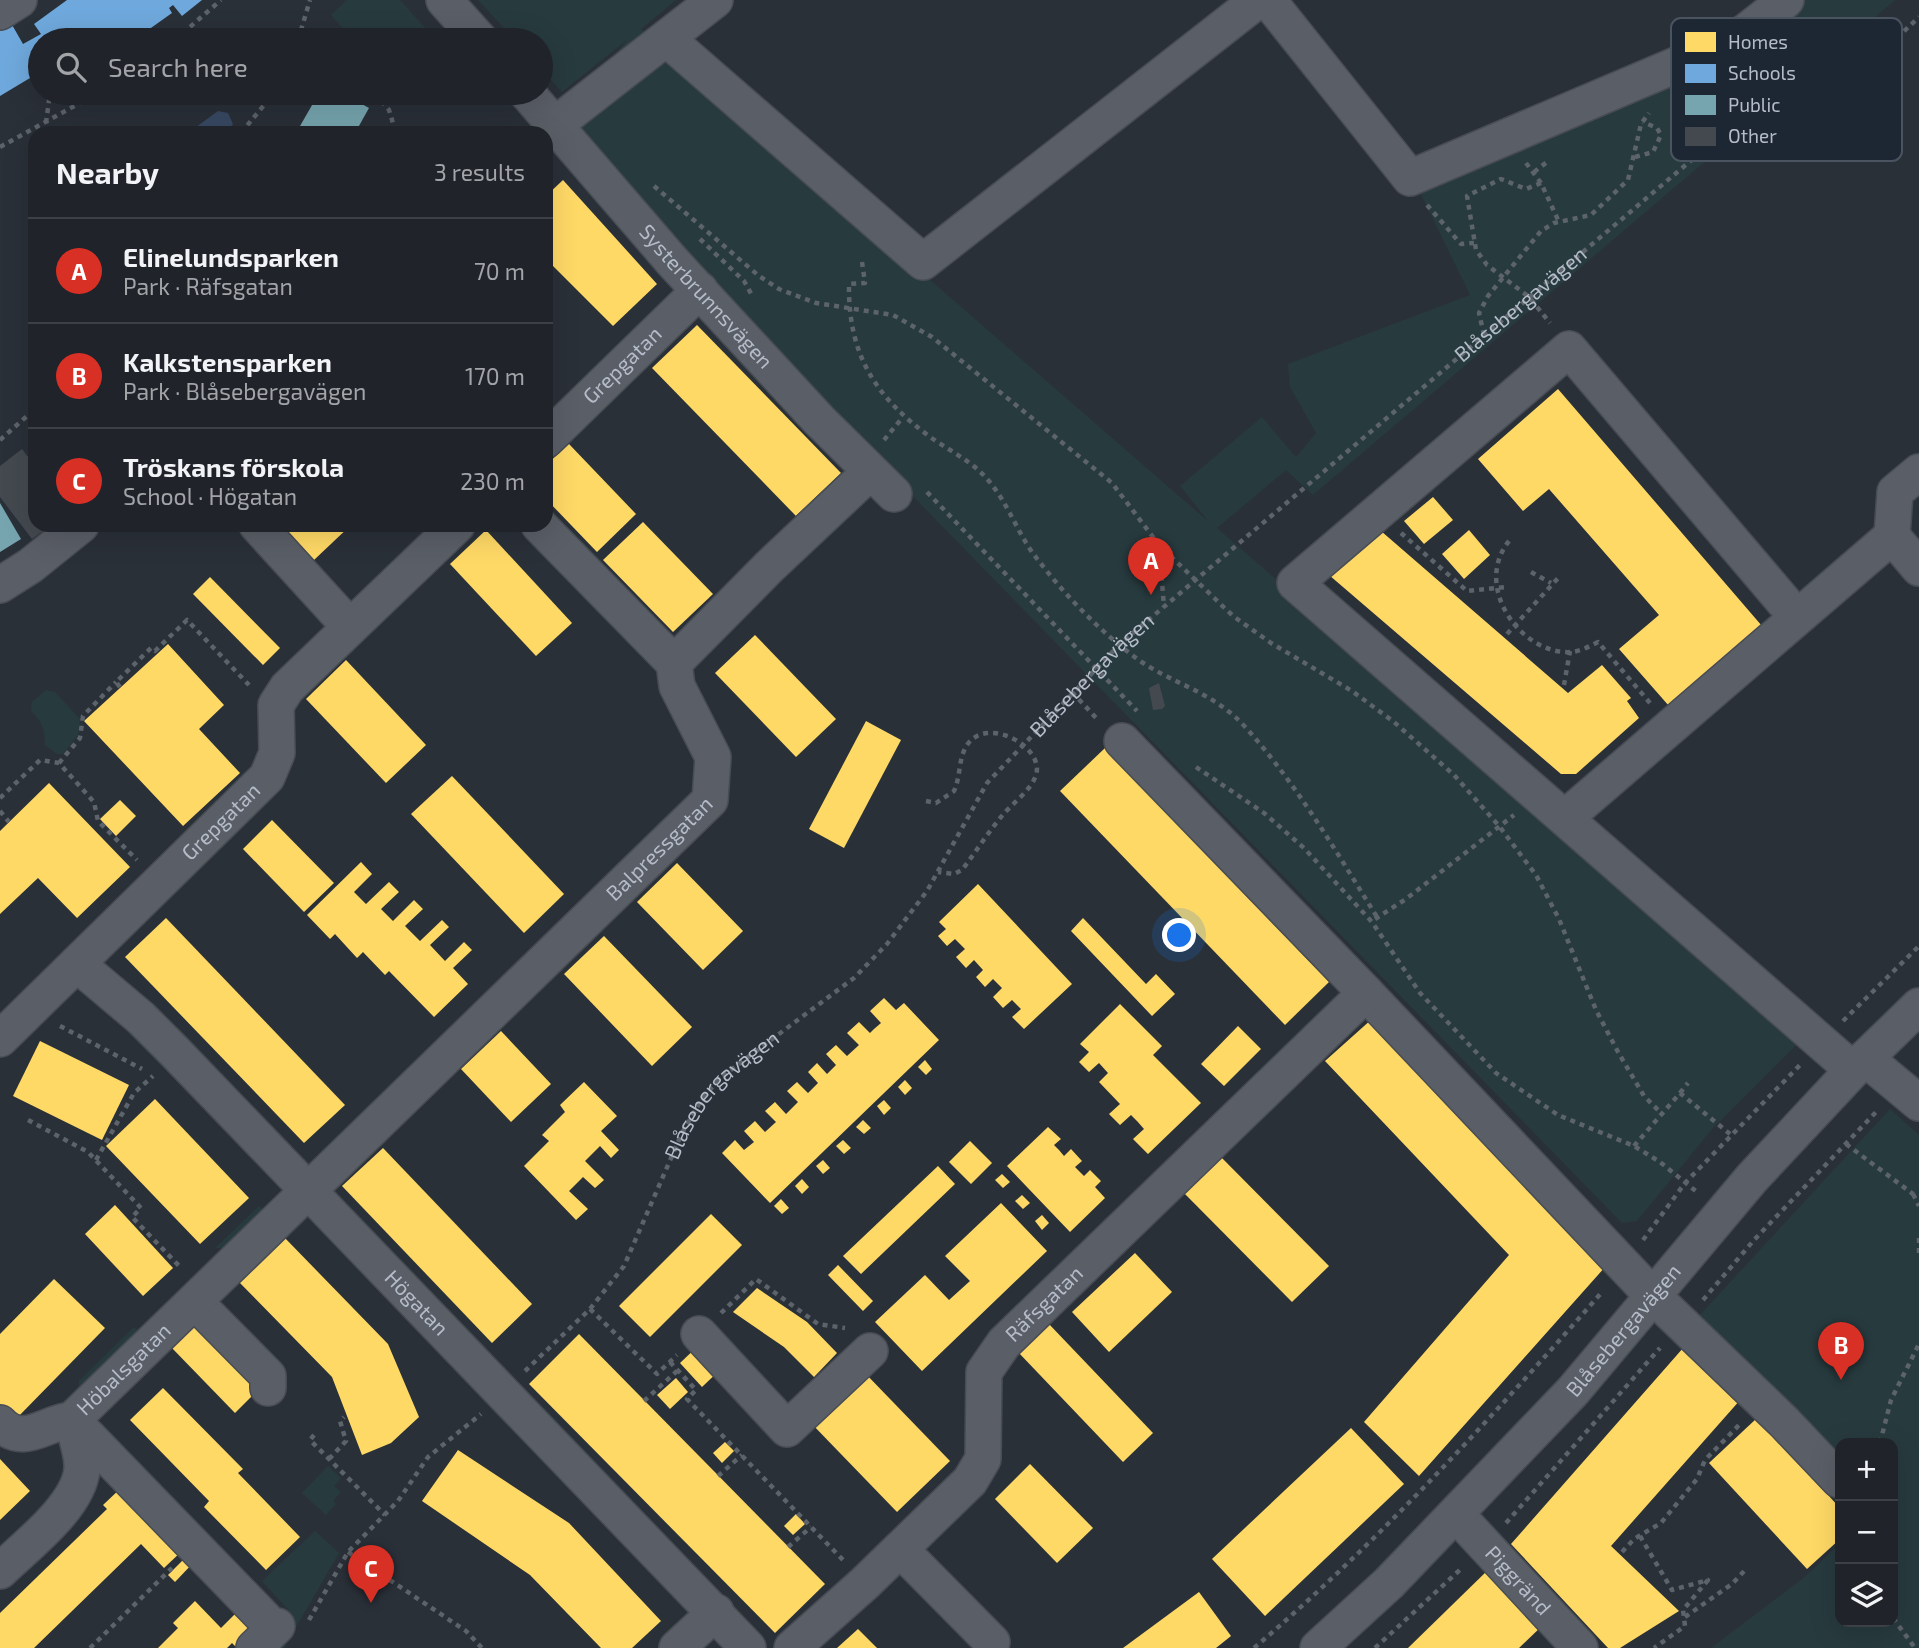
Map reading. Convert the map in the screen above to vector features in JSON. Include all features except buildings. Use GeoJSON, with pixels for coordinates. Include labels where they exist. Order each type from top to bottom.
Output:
{"type":"FeatureCollection","features":[{"type":"Feature","properties":{"kind":"street"},"geometry":{"type":"LineString","coordinates":[[0,12],[19,0]]}},
{"type":"Feature","properties":{"kind":"street"},"geometry":{"type":"LineString","coordinates":[[444,0],[469,28]]}},
{"type":"Feature","properties":{"kind":"street"},"geometry":{"type":"LineString","coordinates":[[556,124],[715,0]]}},
{"type":"Feature","properties":{"kind":"street"},"geometry":{"type":"LineString","coordinates":[[667,38],[923,262],[1258,0]]}},
{"type":"Feature","properties":{"kind":"street"},"geometry":{"type":"LineString","coordinates":[[1268,0],[1410,178],[1671,67]]}},
{"type":"Feature","properties":{"kind":"street"},"geometry":{"type":"LineString","coordinates":[[1763,18],[1786,0]]}},
{"type":"Feature","properties":{"kind":"street","name":"Systerbrunnsvägen"},"geometry":{"type":"LineString","coordinates":[[538,105],[701,290],[895,476]]}},
{"type":"Feature","properties":{"kind":"street","name":"Grepgatan"},"geometry":{"type":"LineString","coordinates":[[553,433],[701,290]]}},
{"type":"Feature","properties":{"kind":"street"},"geometry":{"type":"LineString","coordinates":[[1796,615],[1569,349],[1295,583],[1553,806],[1859,1064],[1909,1095]]}},
{"type":"Feature","properties":{"kind":"street"},"geometry":{"type":"LineString","coordinates":[[1919,472],[1895,492],[1892,536],[1919,568]]}},
{"type":"Feature","properties":{"kind":"street"},"geometry":{"type":"LineString","coordinates":[[546,532],[674,663],[761,576],[895,476]]}},
{"type":"Feature","properties":{"kind":"street"},"geometry":{"type":"LineString","coordinates":[[0,585],[30,566],[72,532]]}},
{"type":"Feature","properties":{"kind":"street"},"geometry":{"type":"LineString","coordinates":[[263,532],[350,626]]}},
{"type":"Feature","properties":{"kind":"street","name":"Grepgatan"},"geometry":{"type":"LineString","coordinates":[[0,1039],[267,777],[277,753],[276,705],[287,688],[450,532]]}},
{"type":"Feature","properties":{"kind":"street"},"geometry":{"type":"LineString","coordinates":[[1553,806],[1670,726],[1796,615],[1892,536]]}},
{"type":"Feature","properties":{"kind":"street","name":"Balpressgatan"},"geometry":{"type":"LineString","coordinates":[[307,1192],[710,800],[713,757],[677,686],[674,663]]}},
{"type":"Feature","properties":{"kind":"street"},"geometry":{"type":"LineString","coordinates":[[1133,729],[1366,993],[1652,1295],[1763,1401],[1835,1476]]}},
{"type":"Feature","properties":{"kind":"street","name":"Högatan"},"geometry":{"type":"LineString","coordinates":[[77,964],[141,1018],[748,1648]]}},
{"type":"Feature","properties":{"kind":"street","name":"Räfsgatan"},"geometry":{"type":"LineString","coordinates":[[792,1648],[865,1583],[970,1481],[982,1459],[984,1372],[1004,1343],[1366,993]]}},
{"type":"Feature","properties":{"kind":"street","name":"Blåsebergavägen"},"geometry":{"type":"LineString","coordinates":[[1318,1648],[1389,1583],[1573,1391],[1722,1213],[1859,1064],[1919,1006]]}},
{"type":"Feature","properties":{"kind":"street","name":"Höbalsgatan"},"geometry":{"type":"LineString","coordinates":[[0,1571],[57,1516],[71,1498],[82,1469],[72,1420],[307,1192]]}},
{"type":"Feature","properties":{"kind":"street"},"geometry":{"type":"LineString","coordinates":[[200,1297],[268,1376],[268,1388]]}},
{"type":"Feature","properties":{"kind":"street"},"geometry":{"type":"LineString","coordinates":[[699,1334],[787,1429],[870,1351]]}},
{"type":"Feature","properties":{"kind":"street"},"geometry":{"type":"LineString","coordinates":[[0,1423],[15,1434],[26,1435],[59,1421],[72,1420],[275,1630]]}},
{"type":"Feature","properties":{"kind":"street","name":"Piggränd"},"geometry":{"type":"LineString","coordinates":[[1456,1514],[1580,1648]]}},
{"type":"Feature","properties":{"kind":"street"},"geometry":{"type":"LineString","coordinates":[[900,1549],[992,1642]]}},
{"type":"Feature","properties":{"kind":"street"},"geometry":{"type":"LineString","coordinates":[[677,1648],[716,1612]]}},
{"type":"Feature","properties":{"kind":"path"},"geometry":{"type":"LineString","coordinates":[[189,28],[221,0]]}},
{"type":"Feature","properties":{"kind":"path"},"geometry":{"type":"LineString","coordinates":[[302,28],[310,0]]}},
{"type":"Feature","properties":{"kind":"path"},"geometry":{"type":"LineString","coordinates":[[1902,33],[1919,17]]}},
{"type":"Feature","properties":{"kind":"path"},"geometry":{"type":"LineString","coordinates":[[1665,103],[1671,104]]}},
{"type":"Feature","properties":{"kind":"path"},"geometry":{"type":"LineString","coordinates":[[46,124],[48,105]]}},
{"type":"Feature","properties":{"kind":"path"},"geometry":{"type":"LineString","coordinates":[[42,126],[77,105]]}},
{"type":"Feature","properties":{"kind":"path"},"geometry":{"type":"LineString","coordinates":[[247,126],[264,105]]}},
{"type":"Feature","properties":{"kind":"path"},"geometry":{"type":"LineString","coordinates":[[385,105],[394,126]]}},
{"type":"Feature","properties":{"kind":"path"},"geometry":{"type":"LineString","coordinates":[[1484,335],[1479,313],[1502,278],[1541,231],[1559,222],[1591,215],[1628,180],[1643,122],[1651,109]]}},
{"type":"Feature","properties":{"kind":"path"},"geometry":{"type":"LineString","coordinates":[[1635,157],[1653,152],[1661,135],[1657,128],[1643,122]]}},
{"type":"Feature","properties":{"kind":"path"},"geometry":{"type":"LineString","coordinates":[[0,147],[28,133]]}},
{"type":"Feature","properties":{"kind":"path"},"geometry":{"type":"LineString","coordinates":[[1521,152],[1541,183],[1559,222]]}},
{"type":"Feature","properties":{"kind":"path","name":"Blåsebergavägen"},"geometry":{"type":"LineString","coordinates":[[275,1630],[398,1501],[428,1457],[481,1415],[590,1309],[624,1266],[681,1133],[711,1088],[720,1078],[854,978],[887,944],[938,872],[987,783],[1096,667],[1690,161]]}},
{"type":"Feature","properties":{"kind":"path"},"geometry":{"type":"LineString","coordinates":[[1534,172],[1547,162]]}},
{"type":"Feature","properties":{"kind":"path"},"geometry":{"type":"LineString","coordinates":[[1410,178],[1415,190],[1461,244],[1474,243]]}},
{"type":"Feature","properties":{"kind":"path"},"geometry":{"type":"LineString","coordinates":[[1529,297],[1487,265],[1474,243],[1467,196],[1501,180],[1526,189],[1541,183]]}},
{"type":"Feature","properties":{"kind":"path"},"geometry":{"type":"LineString","coordinates":[[652,184],[759,276],[779,289],[816,303],[893,315],[932,337],[1112,483],[1158,545],[1196,582],[1270,643],[1352,691],[1394,722],[1454,775],[1499,826],[1535,875],[1559,919],[1596,1010],[1618,1052],[1644,1096],[1661,1113]]}},
{"type":"Feature","properties":{"kind":"path"},"geometry":{"type":"LineString","coordinates":[[698,238],[744,281],[757,303]]}},
{"type":"Feature","properties":{"kind":"path"},"geometry":{"type":"LineString","coordinates":[[862,262],[865,283],[849,284],[849,310],[856,348],[874,383],[903,417],[974,466],[988,480],[1010,510],[1030,550],[1070,598],[1120,644],[1153,668],[1204,694],[1247,729],[1303,801],[1420,993],[1496,1073],[1558,1115],[1634,1146],[1685,1182],[1754,1240]]}},
{"type":"Feature","properties":{"kind":"path"},"geometry":{"type":"LineString","coordinates":[[0,440],[28,415]]}},
{"type":"Feature","properties":{"kind":"path"},"geometry":{"type":"LineString","coordinates":[[884,440],[903,417]]}},
{"type":"Feature","properties":{"kind":"path"},"geometry":{"type":"LineString","coordinates":[[875,435],[884,440],[895,476],[1096,667],[1133,729]]}},
{"type":"Feature","properties":{"kind":"path"},"geometry":{"type":"LineString","coordinates":[[1399,532],[1467,592],[1507,587]]}},
{"type":"Feature","properties":{"kind":"path"},"geometry":{"type":"LineString","coordinates":[[1509,541],[1497,560],[1495,588],[1516,624],[1547,648],[1570,652],[1598,642],[1670,726]]}},
{"type":"Feature","properties":{"kind":"path"},"geometry":{"type":"LineString","coordinates":[[1158,545],[1164,608]]}},
{"type":"Feature","properties":{"kind":"path"},"geometry":{"type":"LineString","coordinates":[[1531,572],[1551,583]]}},
{"type":"Feature","properties":{"kind":"path"},"geometry":{"type":"LineString","coordinates":[[1137,575],[1161,574]]}},
{"type":"Feature","properties":{"kind":"path"},"geometry":{"type":"LineString","coordinates":[[1507,634],[1560,576]]}},
{"type":"Feature","properties":{"kind":"path"},"geometry":{"type":"LineString","coordinates":[[59,763],[80,738],[83,716],[151,648],[155,651],[187,620],[277,715]]}},
{"type":"Feature","properties":{"kind":"path"},"geometry":{"type":"LineString","coordinates":[[1564,685],[1570,652]]}},
{"type":"Feature","properties":{"kind":"path"},"geometry":{"type":"LineString","coordinates":[[116,682],[121,687]]}},
{"type":"Feature","properties":{"kind":"path"},"geometry":{"type":"LineString","coordinates":[[926,801],[936,803],[954,791],[959,780],[961,759],[968,744],[977,735],[999,732],[1021,745],[1031,754],[1036,764],[1034,779],[1002,816],[962,870],[954,874],[938,872]]}},
{"type":"Feature","properties":{"kind":"path"},"geometry":{"type":"LineString","coordinates":[[0,798],[40,760],[59,763],[94,802],[99,821],[160,883]]}},
{"type":"Feature","properties":{"kind":"path"},"geometry":{"type":"LineString","coordinates":[[1192,765],[1264,813],[1374,919]]}},
{"type":"Feature","properties":{"kind":"path"},"geometry":{"type":"LineString","coordinates":[[1374,919],[1406,899],[1499,826],[1553,806]]}},
{"type":"Feature","properties":{"kind":"path"},"geometry":{"type":"LineString","coordinates":[[0,811],[9,822]]}},
{"type":"Feature","properties":{"kind":"path"},"geometry":{"type":"LineString","coordinates":[[1840,1023],[1919,946]]}},
{"type":"Feature","properties":{"kind":"path"},"geometry":{"type":"LineString","coordinates":[[1254,1648],[1329,1583],[1520,1385],[1624,1266],[1685,1182],[1805,1059]]}},
{"type":"Feature","properties":{"kind":"path"},"geometry":{"type":"LineString","coordinates":[[96,1160],[134,1093],[154,1075]]}},
{"type":"Feature","properties":{"kind":"path"},"geometry":{"type":"LineString","coordinates":[[1634,1146],[1689,1083]]}},
{"type":"Feature","properties":{"kind":"path"},"geometry":{"type":"LineString","coordinates":[[1680,1093],[1730,1134]]}},
{"type":"Feature","properties":{"kind":"path"},"geometry":{"type":"LineString","coordinates":[[1375,1648],[1487,1545],[1754,1240],[1846,1144],[1909,1095]]}},
{"type":"Feature","properties":{"kind":"path"},"geometry":{"type":"LineString","coordinates":[[28,1120],[88,1152],[96,1160],[141,1208],[132,1217],[200,1297]]}},
{"type":"Feature","properties":{"kind":"path"},"geometry":{"type":"LineString","coordinates":[[1846,1144],[1916,1194],[1919,1206]]}},
{"type":"Feature","properties":{"kind":"path"},"geometry":{"type":"LineString","coordinates":[[1919,1238],[1919,1254]]}},
{"type":"Feature","properties":{"kind":"path"},"geometry":{"type":"LineString","coordinates":[[1881,1438],[1891,1400],[1919,1345]]}},
{"type":"Feature","properties":{"kind":"path"},"geometry":{"type":"LineString","coordinates":[[670,1362],[696,1390],[687,1399],[865,1583]]}},
{"type":"Feature","properties":{"kind":"path"},"geometry":{"type":"LineString","coordinates":[[644,1401],[677,1371]]}},
{"type":"Feature","properties":{"kind":"path"},"geometry":{"type":"LineString","coordinates":[[1622,1552],[1661,1523],[1697,1479],[1705,1460],[1763,1401]]}},
{"type":"Feature","properties":{"kind":"path"},"geometry":{"type":"LineString","coordinates":[[328,1459],[346,1441],[340,1421],[344,1417]]}},
{"type":"Feature","properties":{"kind":"path"},"geometry":{"type":"LineString","coordinates":[[314,1435],[310,1440],[384,1515]]}},
{"type":"Feature","properties":{"kind":"path"},"geometry":{"type":"LineString","coordinates":[[718,1476],[742,1455]]}},
{"type":"Feature","properties":{"kind":"path"},"geometry":{"type":"LineString","coordinates":[[788,1547],[811,1527]]}},
{"type":"Feature","properties":{"kind":"path"},"geometry":{"type":"LineString","coordinates":[[1640,1536],[1672,1590],[1708,1580],[1683,1610],[1685,1626],[1654,1648]]}},
{"type":"Feature","properties":{"kind":"path"},"geometry":{"type":"LineString","coordinates":[[348,1552],[466,1631],[482,1648]]}},
{"type":"Feature","properties":{"kind":"path"},"geometry":{"type":"LineString","coordinates":[[1684,1618],[1732,1584],[1747,1568]]}},
{"type":"Feature","properties":{"kind":"path"},"geometry":{"type":"LineString","coordinates":[[90,1648],[165,1576]]}},
{"type":"Feature","properties":{"kind":"path"},"geometry":{"type":"LineString","coordinates":[[1898,1625],[1915,1648]]}},
{"type":"Feature","properties":{"kind":"green space"},"geometry":{"type":"Polygon","coordinates":[[[347,0],[400,0],[425,28],[342,28],[331,15],[347,0]]]}},
{"type":"Feature","properties":{"kind":"green space"},"geometry":{"type":"Polygon","coordinates":[[[478,0],[676,0],[641,29],[1209,522],[1180,486],[1262,417],[1296,457],[1316,433],[1290,387],[1288,364],[1470,295],[1420,192],[1671,63],[1671,161],[1706,161],[1313,495],[1286,470],[1217,528],[1804,1037],[1713,1128],[1637,1221],[1622,1223],[577,152],[556,124],[628,39],[562,92],[553,82],[553,28],[504,28],[478,0]]]}},
{"type":"Feature","properties":{"kind":"green space"},"geometry":{"type":"Polygon","coordinates":[[[1794,0],[1895,0],[1874,18],[1759,18],[1794,0]]]}},
{"type":"Feature","properties":{"kind":"green space"},"geometry":{"type":"Polygon","coordinates":[[[46,690],[55,692],[80,719],[78,735],[63,754],[57,754],[45,745],[42,726],[31,711],[32,702],[46,690]]]}},
{"type":"Feature","properties":{"kind":"green space"},"geometry":{"type":"Polygon","coordinates":[[[1890,1109],[1919,1135],[1919,1648],[1711,1648],[1806,1576],[1835,1548],[1835,1627],[1898,1627],[1898,1438],[1835,1438],[1835,1452],[1698,1317],[1890,1109]]]}},
{"type":"Feature","properties":{"kind":"green space"},"geometry":{"type":"Polygon","coordinates":[[[259,1206],[268,1215],[234,1249],[215,1248],[259,1206]]]}},
{"type":"Feature","properties":{"kind":"green space"},"geometry":{"type":"Polygon","coordinates":[[[134,1327],[139,1332],[78,1399],[79,1381],[134,1327]]]}},
{"type":"Feature","properties":{"kind":"green space"},"geometry":{"type":"Polygon","coordinates":[[[328,1466],[341,1478],[334,1486],[341,1492],[333,1501],[336,1504],[326,1515],[302,1493],[328,1466]]]}},
{"type":"Feature","properties":{"kind":"green space"},"geometry":{"type":"Polygon","coordinates":[[[315,1531],[339,1553],[284,1648],[277,1648],[293,1615],[262,1581],[315,1531]]]}},
{"type":"Feature","properties":{"kind":"water"},"geometry":{"type":"Polygon","coordinates":[[[218,111],[228,113],[233,124],[232,126],[198,126],[218,111]]]}},
{"type":"Feature","properties":{"kind":"place","name":"Elinelundsparken"},"geometry":{"type":"Point","coordinates":[1151,595]}},
{"type":"Feature","properties":{"kind":"place","name":"Kalkstensparken"},"geometry":{"type":"Point","coordinates":[1841,1380]}},
{"type":"Feature","properties":{"kind":"place","name":"Tröskans förskola"},"geometry":{"type":"Point","coordinates":[371,1603]}}]}
